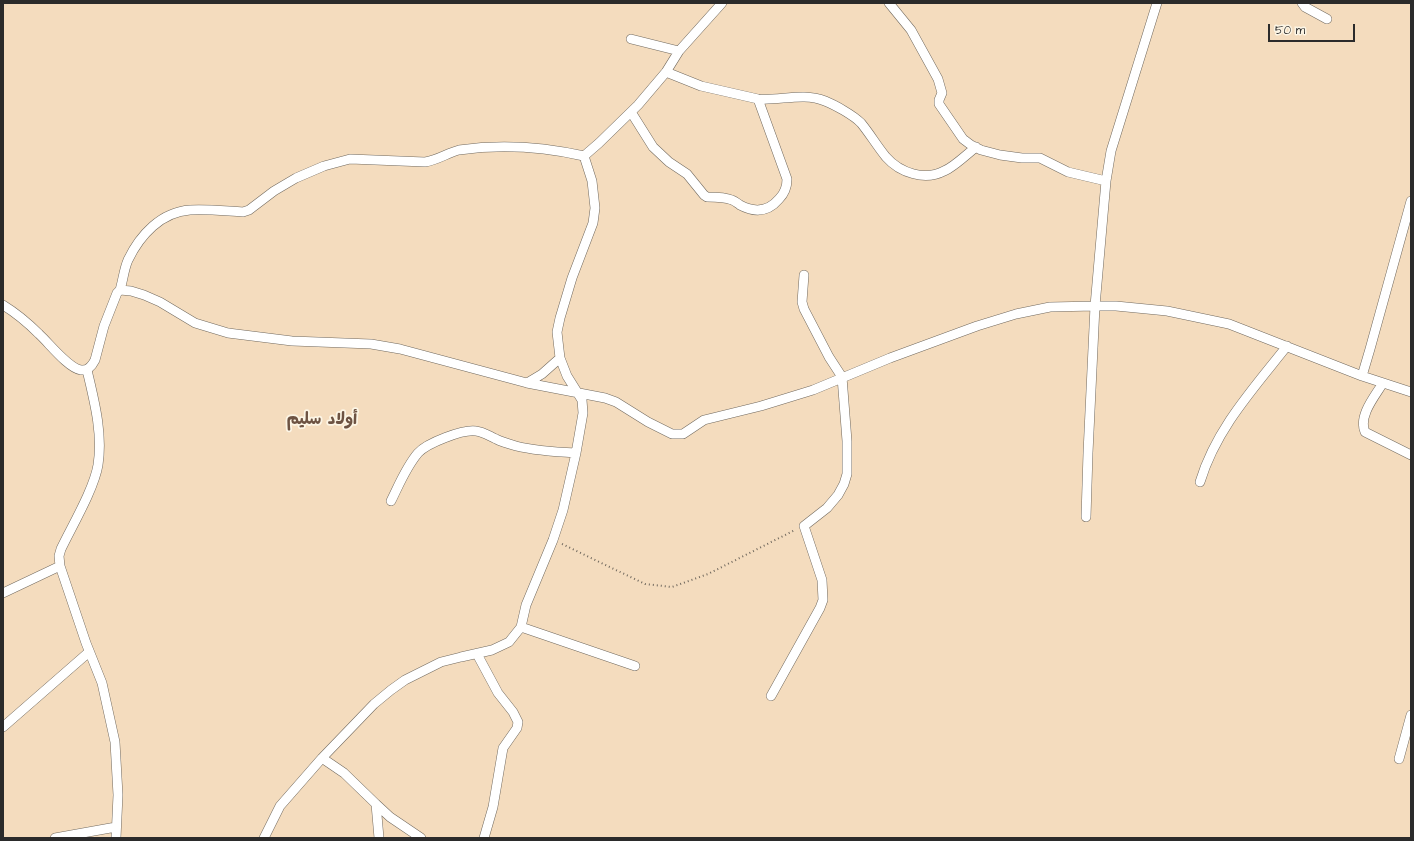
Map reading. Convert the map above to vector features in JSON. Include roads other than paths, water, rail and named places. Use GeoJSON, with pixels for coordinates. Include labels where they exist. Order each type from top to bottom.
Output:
{"type":"FeatureCollection","features":[{"type":"Feature","properties":{"kind":"street"},"geometry":{"type":"LineString","coordinates":[[584,156],[600,143],[631,112],[666,72],[679,51],[722,3]]}},
{"type":"Feature","properties":{"kind":"street"},"geometry":{"type":"LineString","coordinates":[[889,3],[911,30],[922,48],[942,90],[939,104],[963,139],[976,148],[996,155],[1022,158],[1040,158],[1068,172],[1106,181]]}},
{"type":"Feature","properties":{"kind":"street"},"geometry":{"type":"LineString","coordinates":[[1086,518],[1095,306],[1106,181],[1111,151],[1157,3]]}},
{"type":"Feature","properties":{"kind":"street"},"geometry":{"type":"LineString","coordinates":[[1302,3],[1305,7],[1327,19]]}},
{"type":"Feature","properties":{"kind":"street"},"geometry":{"type":"LineString","coordinates":[[631,39],[679,51]]}},
{"type":"Feature","properties":{"kind":"street"},"geometry":{"type":"LineString","coordinates":[[666,72],[701,86],[758,99],[766,100],[805,97],[824,100],[859,122],[887,159],[899,167],[919,176],[932,175],[944,171],[976,148]]}},
{"type":"Feature","properties":{"kind":"street"},"geometry":{"type":"LineString","coordinates":[[631,112],[654,147],[669,162],[687,174],[704,195],[707,197],[734,200],[741,205],[760,210],[767,209],[773,205],[785,191],[787,179],[758,99]]}},
{"type":"Feature","properties":{"kind":"street"},"geometry":{"type":"LineString","coordinates":[[3,305],[39,334],[76,369],[88,370],[95,360],[104,326],[117,293],[120,290],[128,261],[137,244],[146,232],[155,224],[169,216],[189,210],[243,212],[249,210],[274,191],[296,178],[324,166],[350,159],[425,162],[434,161],[456,151],[486,146],[560,151],[584,156]]}},
{"type":"Feature","properties":{"kind":"street"},"geometry":{"type":"LineString","coordinates":[[264,838],[280,806],[322,758],[374,704],[391,690],[405,680],[441,662],[492,650],[510,642],[521,628],[526,605],[553,540],[563,510],[576,453],[584,407],[582,400],[567,376],[560,358],[557,332],[572,278],[593,223],[595,208],[592,181],[584,156]]}},
{"type":"Feature","properties":{"kind":"street"},"geometry":{"type":"LineString","coordinates":[[1362,376],[1411,200]]}},
{"type":"Feature","properties":{"kind":"street"},"geometry":{"type":"LineString","coordinates":[[771,696],[823,600],[822,580],[804,528],[805,525],[827,508],[838,495],[847,474],[847,441],[842,377],[829,357],[804,309],[802,302],[804,275]]}},
{"type":"Feature","properties":{"kind":"street"},"geometry":{"type":"LineString","coordinates":[[120,290],[131,291],[144,295],[160,302],[195,323],[228,333],[292,342],[344,342],[371,344],[400,350],[527,383],[605,398],[616,402],[648,422],[672,434],[683,434],[704,420],[761,406],[813,390],[890,358],[964,331],[1016,314],[1050,308],[1095,306],[1140,308],[1167,311],[1229,324],[1362,376],[1411,392]]}},
{"type":"Feature","properties":{"kind":"street"},"geometry":{"type":"LineString","coordinates":[[1200,482],[1204,468],[1214,446],[1230,420],[1247,395],[1287,346]]}},
{"type":"Feature","properties":{"kind":"street"},"geometry":{"type":"LineString","coordinates":[[527,383],[542,374],[560,358]]}},
{"type":"Feature","properties":{"kind":"street"},"geometry":{"type":"LineString","coordinates":[[88,370],[98,422],[98,465],[91,487],[59,556],[60,566],[89,652],[102,683],[115,742],[118,796],[116,838]]}},
{"type":"Feature","properties":{"kind":"street"},"geometry":{"type":"LineString","coordinates":[[1383,383],[1367,409],[1363,427],[1365,432],[1411,455]]}},
{"type":"Feature","properties":{"kind":"street"},"geometry":{"type":"LineString","coordinates":[[391,501],[409,465],[418,453],[428,445],[464,432],[483,432],[497,440],[518,446],[550,452],[576,453]]}},
{"type":"Feature","properties":{"kind":"street"},"geometry":{"type":"LineString","coordinates":[[3,593],[60,566]]}},
{"type":"Feature","properties":{"kind":"street"},"geometry":{"type":"LineString","coordinates":[[521,628],[635,666]]}},
{"type":"Feature","properties":{"kind":"street"},"geometry":{"type":"LineString","coordinates":[[3,727],[89,652]]}},
{"type":"Feature","properties":{"kind":"street"},"geometry":{"type":"LineString","coordinates":[[477,654],[498,693],[513,712],[518,722],[518,728],[503,748],[494,807],[484,838]]}},
{"type":"Feature","properties":{"kind":"street"},"geometry":{"type":"LineString","coordinates":[[1399,759],[1411,715]]}},
{"type":"Feature","properties":{"kind":"street"},"geometry":{"type":"LineString","coordinates":[[322,758],[344,773],[390,817],[420,838]]}},
{"type":"Feature","properties":{"kind":"street"},"geometry":{"type":"LineString","coordinates":[[376,804],[379,838]]}},
{"type":"Feature","properties":{"kind":"street"},"geometry":{"type":"LineString","coordinates":[[55,838],[116,827]]}},
{"type":"Feature","properties":{"kind":"district","name":"أولاد سليم"},"geometry":{"type":"Point","coordinates":[322,421]}}]}
